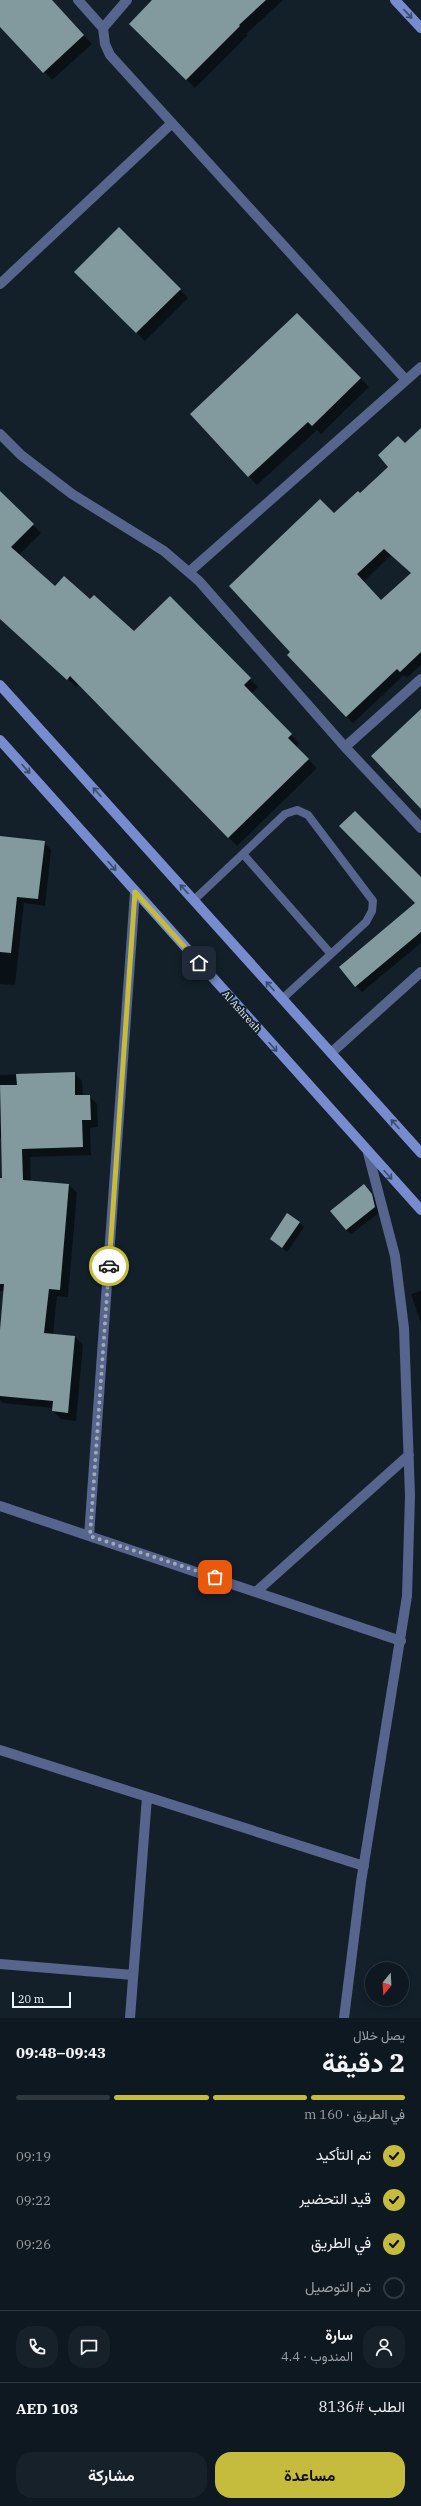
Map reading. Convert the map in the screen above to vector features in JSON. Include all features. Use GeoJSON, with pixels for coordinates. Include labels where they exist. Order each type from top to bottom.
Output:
{"type":"FeatureCollection","features":[{"type":"Feature","properties":{"kind":"street"},"geometry":{"type":"LineString","coordinates":[[78,0],[103,28],[105,44],[110,55],[406,380]]}},
{"type":"Feature","properties":{"kind":"street"},"geometry":{"type":"LineString","coordinates":[[103,28],[128,0]]}},
{"type":"Feature","properties":{"kind":"street"},"geometry":{"type":"LineString","coordinates":[[395,0],[421,28]]}},
{"type":"Feature","properties":{"kind":"street"},"geometry":{"type":"LineString","coordinates":[[0,284],[172,123]]}},
{"type":"Feature","properties":{"kind":"street"},"geometry":{"type":"LineString","coordinates":[[189,572],[421,367]]}},
{"type":"Feature","properties":{"kind":"street"},"geometry":{"type":"LineString","coordinates":[[0,434],[21,455],[72,494],[164,551],[189,572],[345,748],[421,828]]}},
{"type":"Feature","properties":{"kind":"street"},"geometry":{"type":"LineString","coordinates":[[345,748],[421,679]]}},
{"type":"Feature","properties":{"kind":"street"},"geometry":{"type":"LineString","coordinates":[[0,684],[421,1153]]}},
{"type":"Feature","properties":{"kind":"street","name":"Al Ashreah"},"geometry":{"type":"LineString","coordinates":[[0,740],[408,1198],[421,1210]]}},
{"type":"Feature","properties":{"kind":"street"},"geometry":{"type":"LineString","coordinates":[[90,1536],[135,892]]}},
{"type":"Feature","properties":{"kind":"street"},"geometry":{"type":"LineString","coordinates":[[331,1053],[421,972]]}},
{"type":"Feature","properties":{"kind":"street"},"geometry":{"type":"LineString","coordinates":[[344,2018],[364,1866],[407,1596],[410,1496],[404,1328],[395,1256],[368,1153]]}},
{"type":"Feature","properties":{"kind":"street"},"geometry":{"type":"LineString","coordinates":[[257,1591],[409,1455]]}},
{"type":"Feature","properties":{"kind":"street"},"geometry":{"type":"LineString","coordinates":[[0,1506],[257,1591],[401,1641]]}},
{"type":"Feature","properties":{"kind":"street"},"geometry":{"type":"LineString","coordinates":[[0,1750],[364,1866]]}},
{"type":"Feature","properties":{"kind":"street"},"geometry":{"type":"LineString","coordinates":[[130,2018],[147,1797]]}},
{"type":"Feature","properties":{"kind":"street"},"geometry":{"type":"LineString","coordinates":[[0,1964],[133,1975]]}},
{"type":"Feature","properties":{"kind":"lane"},"geometry":{"type":"LineString","coordinates":[[194,900],[285,814],[296,810],[308,815],[373,900],[372,911],[366,922],[282,999]]}},
{"type":"Feature","properties":{"kind":"lane"},"geometry":{"type":"LineString","coordinates":[[243,854],[331,954]]}},
{"type":"Feature","properties":{"kind":"lane"},"geometry":{"type":"LineString","coordinates":[[408,1198],[421,1216]]}},
{"type":"Feature","properties":{"kind":"building"},"geometry":{"type":"Polygon","coordinates":[[[0,0],[52,0],[84,35],[43,73],[0,27],[0,0]]]}},
{"type":"Feature","properties":{"kind":"building"},"geometry":{"type":"Polygon","coordinates":[[[152,0],[266,0],[239,25],[240,26],[186,80],[129,24],[152,0]]]}},
{"type":"Feature","properties":{"kind":"building"},"geometry":{"type":"Polygon","coordinates":[[[119,227],[181,289],[136,333],[74,272],[119,227]]]}},
{"type":"Feature","properties":{"kind":"building"},"geometry":{"type":"Polygon","coordinates":[[[297,313],[361,378],[312,426],[308,422],[248,477],[190,414],[297,313]]]}},
{"type":"Feature","properties":{"kind":"building"},"geometry":{"type":"Polygon","coordinates":[[[421,428],[421,652],[400,672],[397,669],[346,717],[287,655],[290,652],[229,586],[320,499],[334,513],[358,491],[360,493],[388,467],[378,455],[398,436],[405,443],[421,428]],[[384,549],[357,574],[381,600],[411,573],[384,549]]]}},
{"type":"Feature","properties":{"kind":"building"},"geometry":{"type":"Polygon","coordinates":[[[0,491],[34,524],[11,547],[55,586],[64,576],[90,599],[94,595],[134,631],[170,596],[251,678],[244,685],[292,734],[288,738],[309,759],[228,838],[70,676],[67,680],[0,619],[0,491]]]}},
{"type":"Feature","properties":{"kind":"building"},"geometry":{"type":"Polygon","coordinates":[[[421,709],[421,809],[371,756],[421,709]]]}},
{"type":"Feature","properties":{"kind":"building"},"geometry":{"type":"Polygon","coordinates":[[[355,811],[421,877],[421,932],[355,987],[339,967],[415,903],[339,826],[355,811]]]}},
{"type":"Feature","properties":{"kind":"building"},"geometry":{"type":"Polygon","coordinates":[[[0,836],[45,841],[38,899],[17,897],[11,953],[0,952],[0,836]]]}},
{"type":"Feature","properties":{"kind":"building"},"geometry":{"type":"Polygon","coordinates":[[[75,1072],[75,1095],[90,1095],[91,1120],[82,1120],[83,1147],[22,1149],[23,1180],[69,1184],[60,1290],[49,1289],[44,1333],[75,1336],[68,1413],[52,1411],[53,1401],[0,1396],[0,1330],[4,1284],[0,1284],[0,1178],[2,1178],[0,1085],[17,1085],[16,1074],[75,1072]]]}},
{"type":"Feature","properties":{"kind":"building"},"geometry":{"type":"Polygon","coordinates":[[[364,1184],[372,1194],[375,1207],[346,1230],[330,1211],[364,1184]]]}},
{"type":"Feature","properties":{"kind":"building"},"geometry":{"type":"Polygon","coordinates":[[[287,1213],[300,1222],[282,1248],[270,1239],[287,1213]]]}},
{"type":"Feature","properties":{"kind":"way so far"},"geometry":{"type":"LineString","coordinates":[[109,1266],[90,1536],[215,1577]]}},
{"type":"Feature","properties":{"kind":"route"},"geometry":{"type":"LineString","coordinates":[[109,1266],[135,892],[199,963]]}}]}
